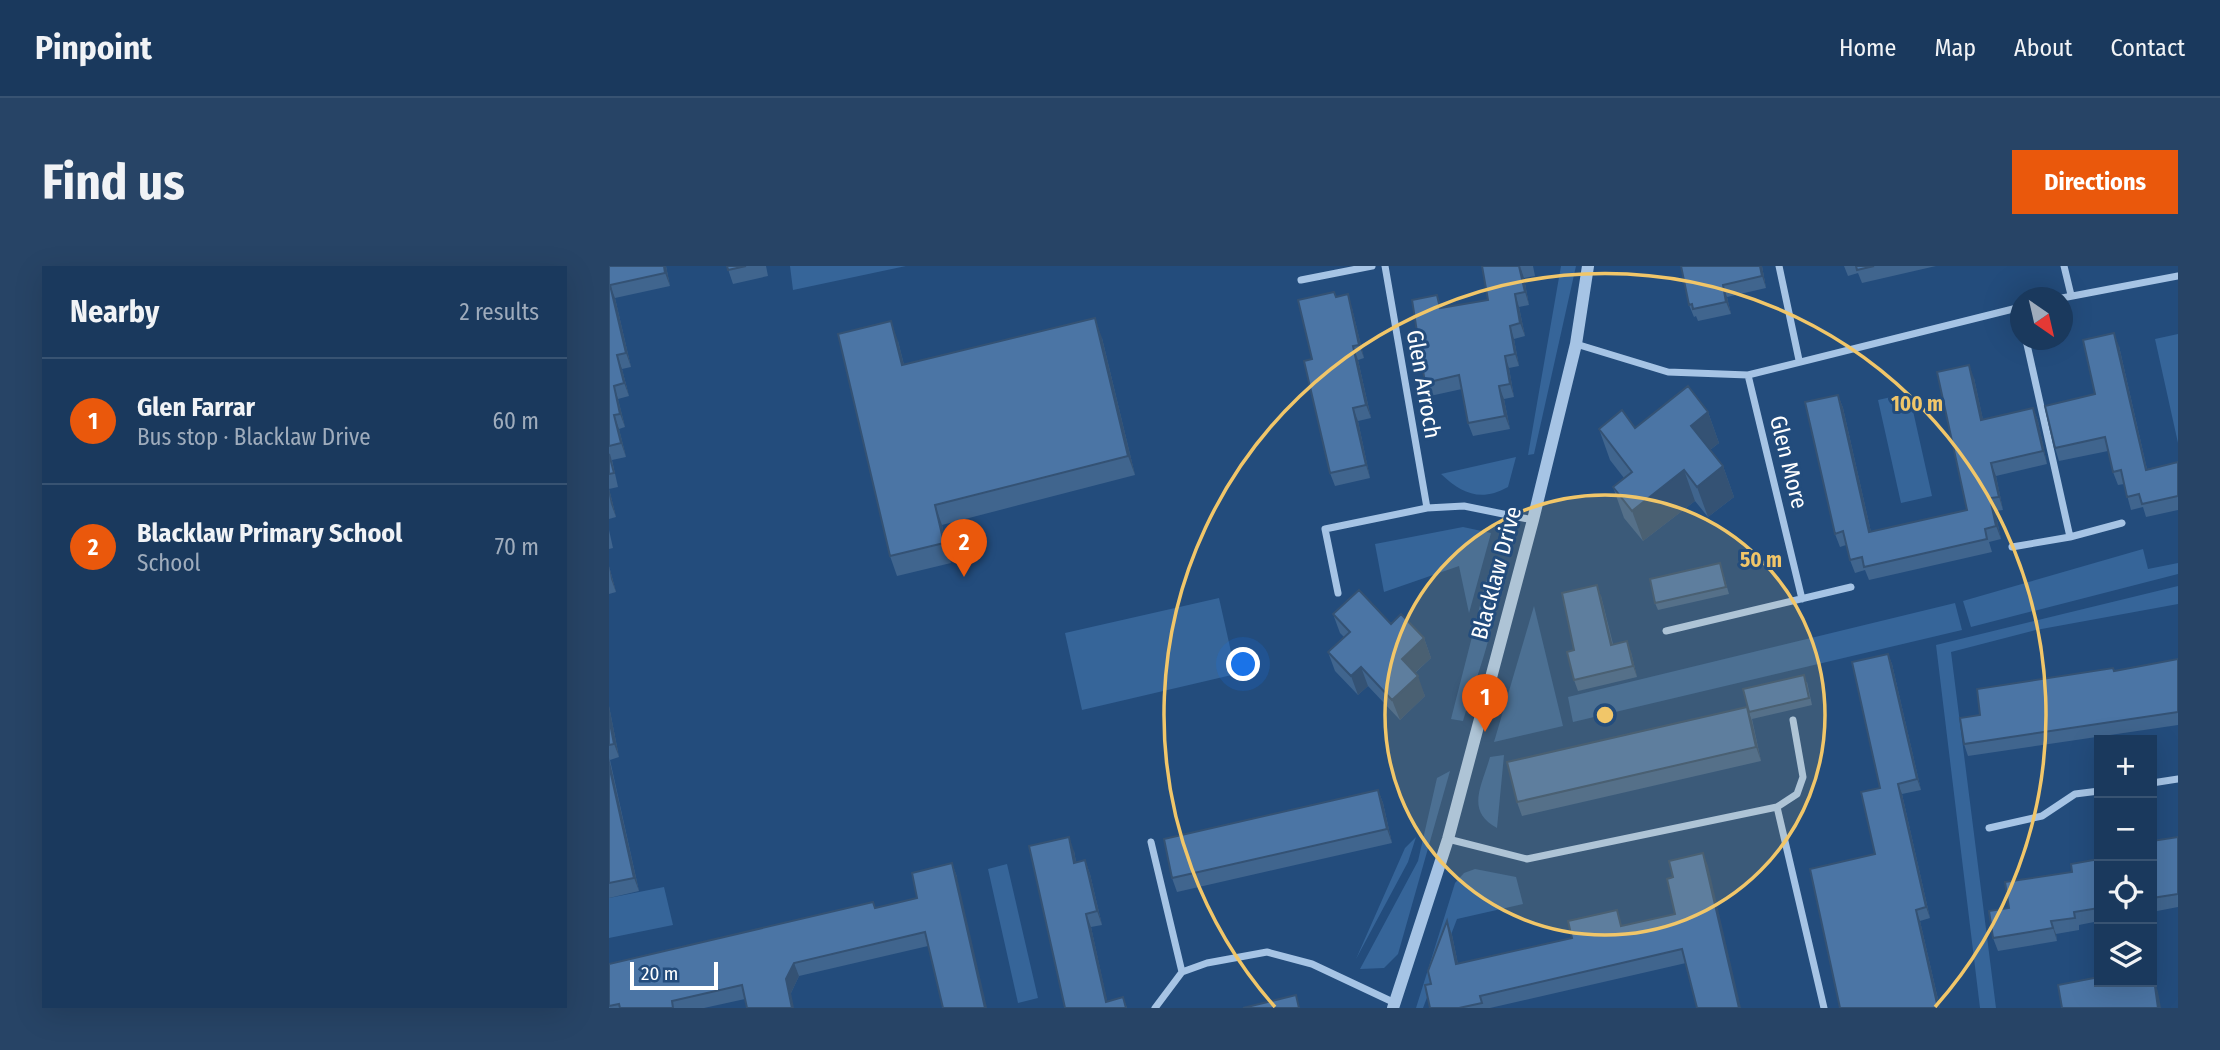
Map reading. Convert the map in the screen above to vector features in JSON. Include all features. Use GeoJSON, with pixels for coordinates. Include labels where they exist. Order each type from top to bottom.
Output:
{"type":"FeatureCollection","features":[{"type":"Feature","properties":{"kind":"street"},"geometry":{"type":"LineString","coordinates":[[1301,280],[1372,266]]}},
{"type":"Feature","properties":{"kind":"street","name":"Glen Arroch"},"geometry":{"type":"LineString","coordinates":[[1385,266],[1427,508]]}},
{"type":"Feature","properties":{"kind":"street","name":"Blacklaw Drive"},"geometry":{"type":"LineString","coordinates":[[1394,1006],[1448,839],[1532,520],[1576,344],[1588,266]]}},
{"type":"Feature","properties":{"kind":"street"},"geometry":{"type":"LineString","coordinates":[[1779,266],[1799,359]]}},
{"type":"Feature","properties":{"kind":"street"},"geometry":{"type":"LineString","coordinates":[[2064,266],[2069,287]]}},
{"type":"Feature","properties":{"kind":"street"},"geometry":{"type":"LineString","coordinates":[[2073,295],[2178,276]]}},
{"type":"Feature","properties":{"kind":"street"},"geometry":{"type":"LineString","coordinates":[[1576,344],[1668,372],[1748,375],[1799,359],[2010,311]]}},
{"type":"Feature","properties":{"kind":"street"},"geometry":{"type":"LineString","coordinates":[[2028,350],[2070,537]]}},
{"type":"Feature","properties":{"kind":"street","name":"Glen More"},"geometry":{"type":"LineString","coordinates":[[1748,375],[1802,599]]}},
{"type":"Feature","properties":{"kind":"street"},"geometry":{"type":"LineString","coordinates":[[1338,593],[1325,529],[1427,508],[1464,506],[1532,520]]}},
{"type":"Feature","properties":{"kind":"street"},"geometry":{"type":"LineString","coordinates":[[2012,547],[2070,537],[2122,523]]}},
{"type":"Feature","properties":{"kind":"street"},"geometry":{"type":"LineString","coordinates":[[1665,632],[1851,587]]}},
{"type":"Feature","properties":{"kind":"street"},"geometry":{"type":"LineString","coordinates":[[1448,839],[1527,859],[1777,807],[1797,794],[1803,777],[1793,720]]}},
{"type":"Feature","properties":{"kind":"street"},"geometry":{"type":"LineString","coordinates":[[2157,782],[2178,779]]}},
{"type":"Feature","properties":{"kind":"street"},"geometry":{"type":"LineString","coordinates":[[1989,828],[2042,816],[2075,794],[2094,792]]}},
{"type":"Feature","properties":{"kind":"street"},"geometry":{"type":"LineString","coordinates":[[1777,807],[1824,1008]]}},
{"type":"Feature","properties":{"kind":"street"},"geometry":{"type":"LineString","coordinates":[[1151,842],[1182,972]]}},
{"type":"Feature","properties":{"kind":"street"},"geometry":{"type":"LineString","coordinates":[[1155,1008],[1182,972],[1207,963],[1267,951],[1312,964],[1394,1006]]}},
{"type":"Feature","properties":{"kind":"shaded area"},"geometry":{"type":"Polygon","coordinates":[[[790,266],[906,266],[793,290],[790,266]]]}},
{"type":"Feature","properties":{"kind":"shaded area"},"geometry":{"type":"Polygon","coordinates":[[[1561,266],[1576,266],[1534,454],[1528,455],[1561,266]]]}},
{"type":"Feature","properties":{"kind":"shaded area"},"geometry":{"type":"Polygon","coordinates":[[[2178,334],[2178,443],[2155,339],[2178,334]]]}},
{"type":"Feature","properties":{"kind":"shaded area"},"geometry":{"type":"Polygon","coordinates":[[[1909,393],[1932,496],[1901,503],[1878,400],[1909,393]]]}},
{"type":"Feature","properties":{"kind":"shaded area"},"geometry":{"type":"Polygon","coordinates":[[[1516,457],[1508,487],[1498,492],[1472,494],[1457,487],[1441,474],[1516,457]]]}},
{"type":"Feature","properties":{"kind":"shaded area"},"geometry":{"type":"Polygon","coordinates":[[[1463,527],[1491,533],[1469,613],[1459,566],[1384,592],[1375,544],[1463,527]]]}},
{"type":"Feature","properties":{"kind":"shaded area"},"geometry":{"type":"Polygon","coordinates":[[[2143,549],[2148,569],[2178,563],[2178,574],[1971,627],[1963,601],[2143,549]]]}},
{"type":"Feature","properties":{"kind":"shaded area"},"geometry":{"type":"Polygon","coordinates":[[[1497,557],[1497,599],[1488,640],[1463,721],[1451,719],[1487,578],[1497,557]]]}},
{"type":"Feature","properties":{"kind":"shaded area"},"geometry":{"type":"Polygon","coordinates":[[[2178,586],[2178,604],[2036,630],[1951,652],[1996,1008],[1980,1008],[1936,645],[2178,586]]]}},
{"type":"Feature","properties":{"kind":"shaded area"},"geometry":{"type":"Polygon","coordinates":[[[1219,598],[1236,674],[1082,710],[1065,633],[1219,598]]]}},
{"type":"Feature","properties":{"kind":"shaded area"},"geometry":{"type":"Polygon","coordinates":[[[1955,603],[1962,630],[1573,722],[1568,697],[1955,603]]]}},
{"type":"Feature","properties":{"kind":"shaded area"},"geometry":{"type":"Polygon","coordinates":[[[1534,606],[1563,726],[1494,742],[1534,606]]]}},
{"type":"Feature","properties":{"kind":"shaded area"},"geometry":{"type":"Polygon","coordinates":[[[1504,755],[1497,828],[1481,814],[1479,797],[1490,757],[1504,755]]]}},
{"type":"Feature","properties":{"kind":"shaded area"},"geometry":{"type":"Polygon","coordinates":[[[1450,771],[1398,954],[1384,968],[1360,969],[1418,861],[1437,778],[1450,771]]]}},
{"type":"Feature","properties":{"kind":"shaded area"},"geometry":{"type":"Polygon","coordinates":[[[1416,837],[1408,862],[1356,959],[1405,848],[1416,837]]]}},
{"type":"Feature","properties":{"kind":"shaded area"},"geometry":{"type":"Polygon","coordinates":[[[1007,864],[1038,998],[1018,1003],[988,869],[1007,864]]]}},
{"type":"Feature","properties":{"kind":"shaded area"},"geometry":{"type":"Polygon","coordinates":[[[1475,869],[1516,877],[1523,904],[1457,919],[1423,1008],[1416,1008],[1455,883],[1464,873],[1475,869]]]}},
{"type":"Feature","properties":{"kind":"shaded area"},"geometry":{"type":"Polygon","coordinates":[[[664,887],[673,925],[609,938],[609,898],[664,887]]]}},
{"type":"Feature","properties":{"kind":"building"},"geometry":{"type":"Polygon","coordinates":[[[609,266],[664,266],[665,273],[610,285],[626,353],[617,355],[624,383],[614,386],[620,414],[614,415],[621,443],[609,446],[609,266]]]}},
{"type":"Feature","properties":{"kind":"building"},"geometry":{"type":"Polygon","coordinates":[[[727,266],[746,266],[728,270],[727,266]]]}},
{"type":"Feature","properties":{"kind":"building"},"geometry":{"type":"Polygon","coordinates":[[[1482,266],[1519,266],[1525,292],[1515,294],[1520,323],[1510,326],[1515,354],[1505,356],[1510,384],[1499,386],[1505,416],[1468,423],[1459,375],[1425,383],[1412,300],[1437,295],[1440,308],[1488,300],[1482,266]]]}},
{"type":"Feature","properties":{"kind":"building"},"geometry":{"type":"Polygon","coordinates":[[[1681,266],[1760,266],[1762,276],[1723,285],[1726,302],[1693,309],[1692,304],[1689,305],[1681,266]]]}},
{"type":"Feature","properties":{"kind":"building"},"geometry":{"type":"Polygon","coordinates":[[[1856,266],[1874,266],[1857,270],[1856,266]]]}},
{"type":"Feature","properties":{"kind":"building"},"geometry":{"type":"Polygon","coordinates":[[[1334,292],[1336,297],[1348,294],[1359,345],[1353,346],[1366,405],[1353,408],[1366,465],[1330,473],[1304,361],[1312,359],[1298,300],[1334,292]]]}},
{"type":"Feature","properties":{"kind":"building"},"geometry":{"type":"Polygon","coordinates":[[[1095,318],[1128,456],[935,505],[944,543],[890,556],[838,334],[891,321],[902,365],[1095,318]]]}},
{"type":"Feature","properties":{"kind":"building"},"geometry":{"type":"Polygon","coordinates":[[[2114,333],[2146,470],[2178,462],[2178,496],[2142,504],[2139,494],[2127,497],[2121,470],[2113,472],[2105,437],[2055,448],[2045,406],[2095,394],[2083,340],[2114,333]]]}},
{"type":"Feature","properties":{"kind":"building"},"geometry":{"type":"Polygon","coordinates":[[[1969,365],[1981,420],[2033,408],[2043,451],[1991,463],[1999,497],[1990,498],[1996,526],[1985,529],[1987,539],[1864,567],[1862,557],[1850,560],[1843,531],[1835,534],[1805,402],[1838,395],[1869,532],[1967,510],[1937,372],[1969,365]]]}},
{"type":"Feature","properties":{"kind":"building"},"geometry":{"type":"Polygon","coordinates":[[[1688,386],[1708,412],[1691,426],[1723,466],[1697,487],[1684,470],[1632,511],[1613,487],[1632,472],[1599,429],[1622,410],[1635,428],[1688,386]]]}},
{"type":"Feature","properties":{"kind":"building"},"geometry":{"type":"Polygon","coordinates":[[[609,454],[614,473],[609,474],[609,454]]]}},
{"type":"Feature","properties":{"kind":"building"},"geometry":{"type":"Polygon","coordinates":[[[1720,563],[1726,587],[1655,603],[1650,579],[1720,563]]]}},
{"type":"Feature","properties":{"kind":"building"},"geometry":{"type":"Polygon","coordinates":[[[1597,585],[1611,645],[1627,641],[1633,666],[1574,680],[1567,652],[1574,650],[1562,593],[1597,585]]]}},
{"type":"Feature","properties":{"kind":"building"},"geometry":{"type":"Polygon","coordinates":[[[1359,590],[1391,624],[1401,614],[1424,638],[1402,659],[1418,676],[1392,700],[1361,667],[1351,676],[1328,652],[1350,632],[1333,614],[1359,590]]]}},
{"type":"Feature","properties":{"kind":"building"},"geometry":{"type":"Polygon","coordinates":[[[1888,654],[1917,779],[1898,784],[1926,907],[1916,910],[1938,1008],[1840,1008],[1810,869],[1875,854],[1861,792],[1880,788],[1852,662],[1888,654]]]}},
{"type":"Feature","properties":{"kind":"building"},"geometry":{"type":"Polygon","coordinates":[[[2178,659],[2178,712],[1964,744],[1960,718],[1980,715],[1977,689],[2113,668],[2114,671],[2178,659]]]}},
{"type":"Feature","properties":{"kind":"building"},"geometry":{"type":"Polygon","coordinates":[[[1804,675],[1809,698],[1749,712],[1743,689],[1804,675]]]}},
{"type":"Feature","properties":{"kind":"building"},"geometry":{"type":"Polygon","coordinates":[[[1747,707],[1756,747],[1517,802],[1507,762],[1747,707]]]}},
{"type":"Feature","properties":{"kind":"building"},"geometry":{"type":"Polygon","coordinates":[[[609,718],[614,744],[609,745],[609,718]]]}},
{"type":"Feature","properties":{"kind":"building"},"geometry":{"type":"Polygon","coordinates":[[[609,765],[634,878],[609,883],[609,765]]]}},
{"type":"Feature","properties":{"kind":"building"},"geometry":{"type":"Polygon","coordinates":[[[1378,790],[1387,829],[1172,878],[1164,839],[1378,790]]]}},
{"type":"Feature","properties":{"kind":"building"},"geometry":{"type":"Polygon","coordinates":[[[1069,837],[1074,863],[1085,860],[1097,911],[1086,914],[1106,1002],[1123,997],[1126,1008],[1065,1008],[1029,846],[1069,837]]]}},
{"type":"Feature","properties":{"kind":"building"},"geometry":{"type":"Polygon","coordinates":[[[2178,837],[2178,894],[2157,897],[2157,840],[2178,837]]]}},
{"type":"Feature","properties":{"kind":"building"},"geometry":{"type":"Polygon","coordinates":[[[1703,853],[1739,1008],[1697,1008],[1682,949],[1480,996],[1482,1003],[1459,1008],[1430,1008],[1425,985],[1431,984],[1428,971],[1447,921],[1456,964],[1572,938],[1568,921],[1617,910],[1621,926],[1675,914],[1667,879],[1673,877],[1669,861],[1703,853]]]}},
{"type":"Feature","properties":{"kind":"building"},"geometry":{"type":"Polygon","coordinates":[[[2094,860],[2094,909],[2074,912],[2075,918],[2051,921],[2053,928],[1993,938],[1989,911],[2009,908],[2005,882],[2072,872],[2071,864],[2094,860]]]}},
{"type":"Feature","properties":{"kind":"building"},"geometry":{"type":"Polygon","coordinates":[[[952,863],[985,1008],[943,1008],[925,932],[794,963],[786,979],[792,1008],[747,1008],[742,985],[672,1001],[673,1008],[620,1008],[619,1004],[609,1006],[609,964],[873,902],[875,908],[917,898],[912,873],[952,863]]]}},
{"type":"Feature","properties":{"kind":"building"},"geometry":{"type":"Polygon","coordinates":[[[2094,978],[2094,987],[2155,987],[2158,1008],[2062,1008],[2058,985],[2094,978]]]}},
{"type":"Feature","properties":{"kind":"building"},"geometry":{"type":"Polygon","coordinates":[[[1296,995],[1299,1008],[1243,1008],[1296,995]]]}},
{"type":"Feature","properties":{"kind":"place","name":"Blacklaw Primary School"},"geometry":{"type":"Point","coordinates":[964,577]}},
{"type":"Feature","properties":{"kind":"place","name":"Glen Farrar"},"geometry":{"type":"Point","coordinates":[1485,732]}}]}
